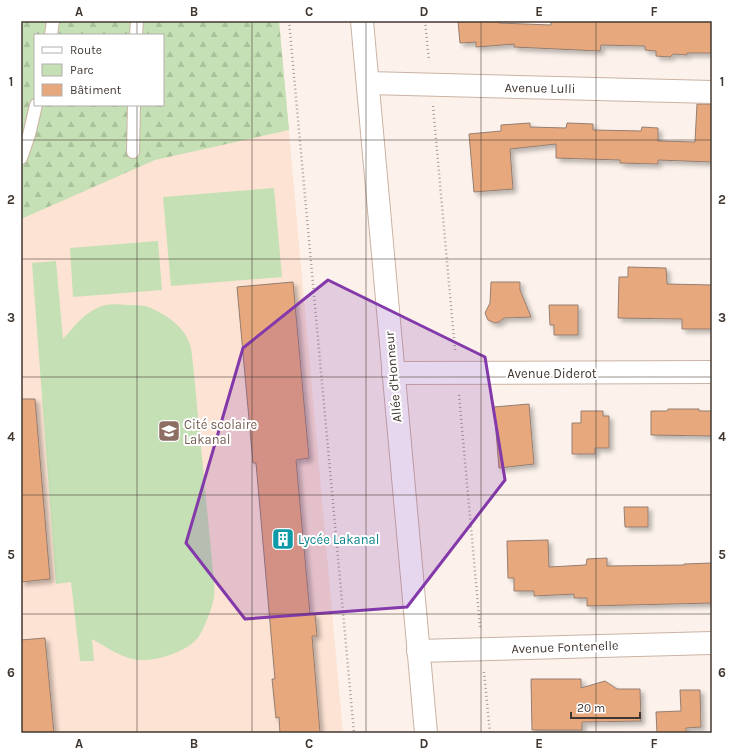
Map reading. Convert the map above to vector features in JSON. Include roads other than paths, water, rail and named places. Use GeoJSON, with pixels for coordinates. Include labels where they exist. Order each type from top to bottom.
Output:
{"type":"FeatureCollection","features":[{"type":"Feature","properties":{"kind":"street","name":"Allée d'Honneur"},"geometry":{"type":"LineString","coordinates":[[362,21],[426,733]]}},
{"type":"Feature","properties":{"kind":"street","name":"Avenue Lulli"},"geometry":{"type":"LineString","coordinates":[[368,83],[712,92]]}},
{"type":"Feature","properties":{"kind":"street","name":"Avenue Diderot"},"geometry":{"type":"LineString","coordinates":[[393,373],[712,372]]}},
{"type":"Feature","properties":{"kind":"street","name":"Avenue Fontenelle"},"geometry":{"type":"LineString","coordinates":[[418,652],[712,643]]}},
{"type":"Feature","properties":{"kind":"lane"},"geometry":{"type":"LineString","coordinates":[[51,34],[53,21]]}},
{"type":"Feature","properties":{"kind":"lane"},"geometry":{"type":"LineString","coordinates":[[136,34],[137,21]]}},
{"type":"Feature","properties":{"kind":"lane"},"geometry":{"type":"LineString","coordinates":[[21,158],[29,135],[36,106]]}},
{"type":"Feature","properties":{"kind":"lane"},"geometry":{"type":"LineString","coordinates":[[133,152],[134,106]]}},
{"type":"Feature","properties":{"kind":"place","name":"Cité scolaire Lakanal"},"geometry":{"type":"Point","coordinates":[169,431]}},
{"type":"Feature","properties":{"kind":"place","name":"Lycée Lakanal"},"geometry":{"type":"Point","coordinates":[283,539]}}]}
